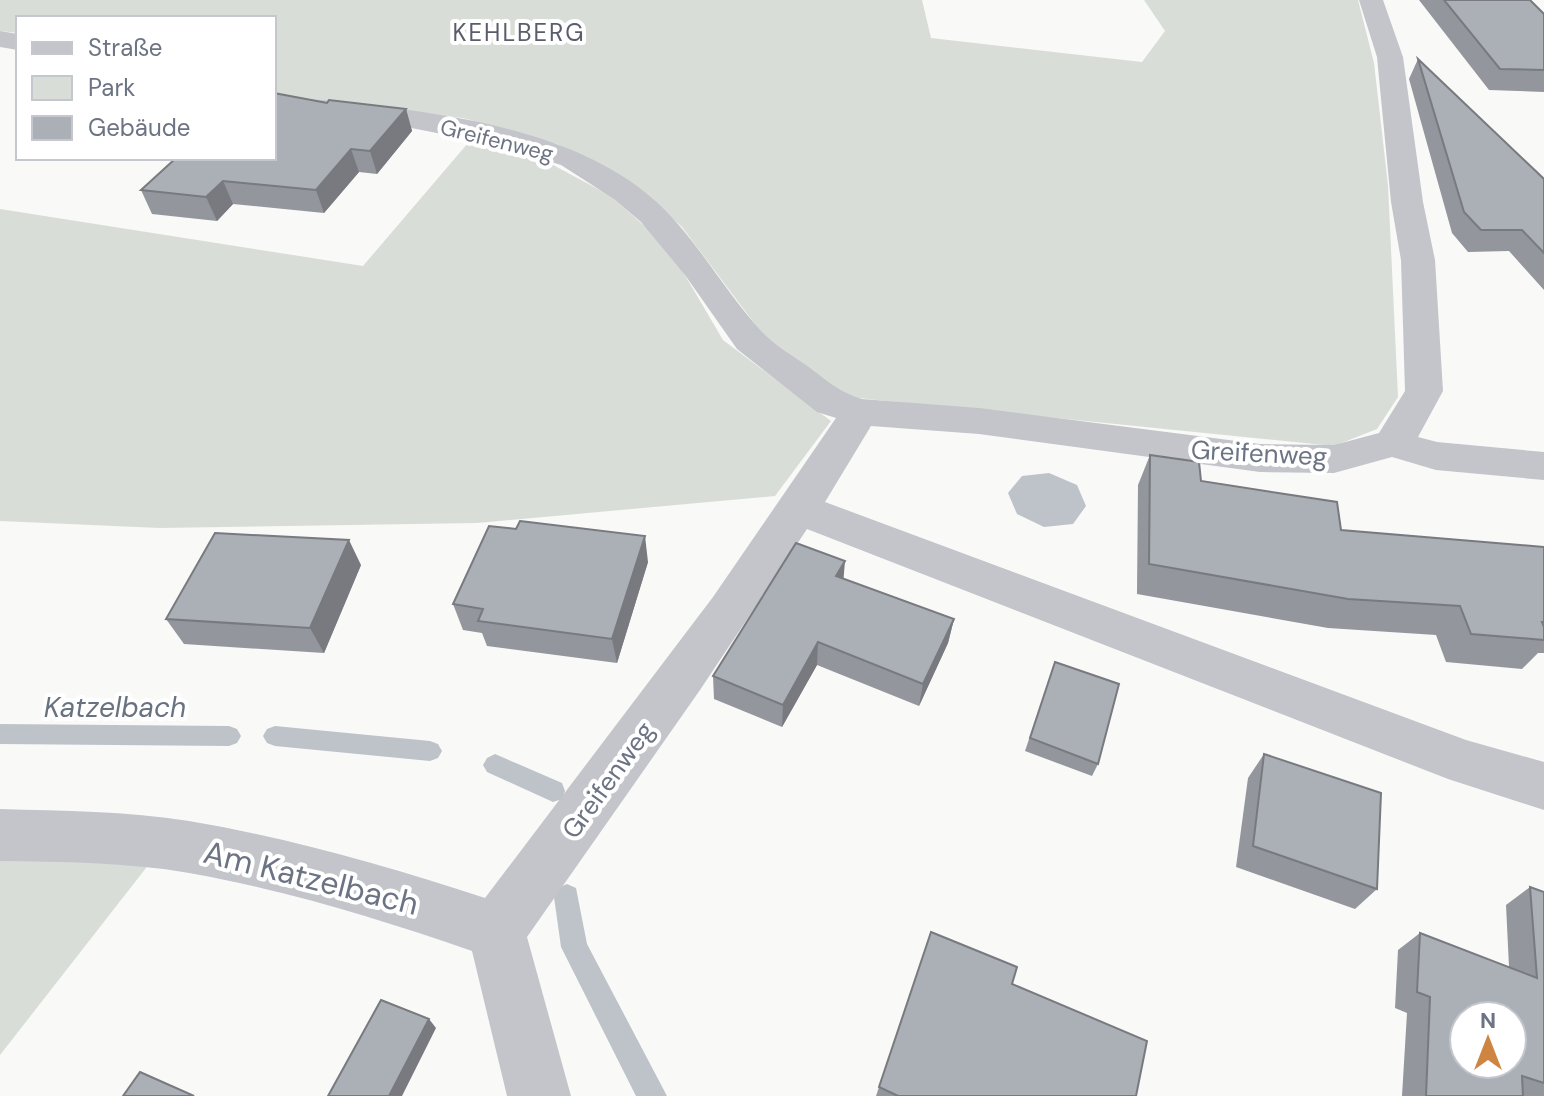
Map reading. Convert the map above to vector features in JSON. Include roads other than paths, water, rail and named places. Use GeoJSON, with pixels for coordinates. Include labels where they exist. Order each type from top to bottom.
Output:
{"type":"FeatureCollection","features":[{"type":"Feature","properties":{"kind":"street"},"geometry":{"type":"LineString","coordinates":[[1371,0],[1390,57],[1407,202],[1418,260],[1423,323],[1424,391],[1411,418],[1393,443],[1436,456],[1544,466]]}},
{"type":"Feature","properties":{"kind":"street","name":"Greifenweg"},"geometry":{"type":"LineString","coordinates":[[276,103],[396,117],[498,136],[571,159],[625,192],[652,215],[697,268],[750,341],[831,403],[860,412],[979,421],[1260,458],[1334,459],[1393,443]]}},
{"type":"Feature","properties":{"kind":"street","name":"Greifenweg"},"geometry":{"type":"LineString","coordinates":[[496,931],[661,708],[800,509],[860,412]]}},
{"type":"Feature","properties":{"kind":"street"},"geometry":{"type":"LineString","coordinates":[[800,509],[1466,763],[1544,786]]}},
{"type":"Feature","properties":{"kind":"street","name":"Am Katzelbach"},"geometry":{"type":"LineString","coordinates":[[0,835],[114,838],[189,847],[368,887],[496,931]]}},
{"type":"Feature","properties":{"kind":"street"},"geometry":{"type":"LineString","coordinates":[[496,931],[539,1096]]}},
{"type":"Feature","properties":{"kind":"waterway","name":"Katzelbach"},"geometry":{"type":"LineString","coordinates":[[0,734],[229,736]]}},
{"type":"Feature","properties":{"kind":"waterway","name":"Katzelbach"},"geometry":{"type":"LineString","coordinates":[[275,736],[430,751]]}},
{"type":"Feature","properties":{"kind":"waterway","name":"Katzelbach"},"geometry":{"type":"LineString","coordinates":[[495,765],[553,791]]}},
{"type":"Feature","properties":{"kind":"waterway","name":"Katzelbach"},"geometry":{"type":"LineString","coordinates":[[567,897],[574,947],[652,1096]]}},
{"type":"Feature","properties":{"kind":"district","name":"KEHLBERG"},"geometry":{"type":"Point","coordinates":[519,33]}}]}
